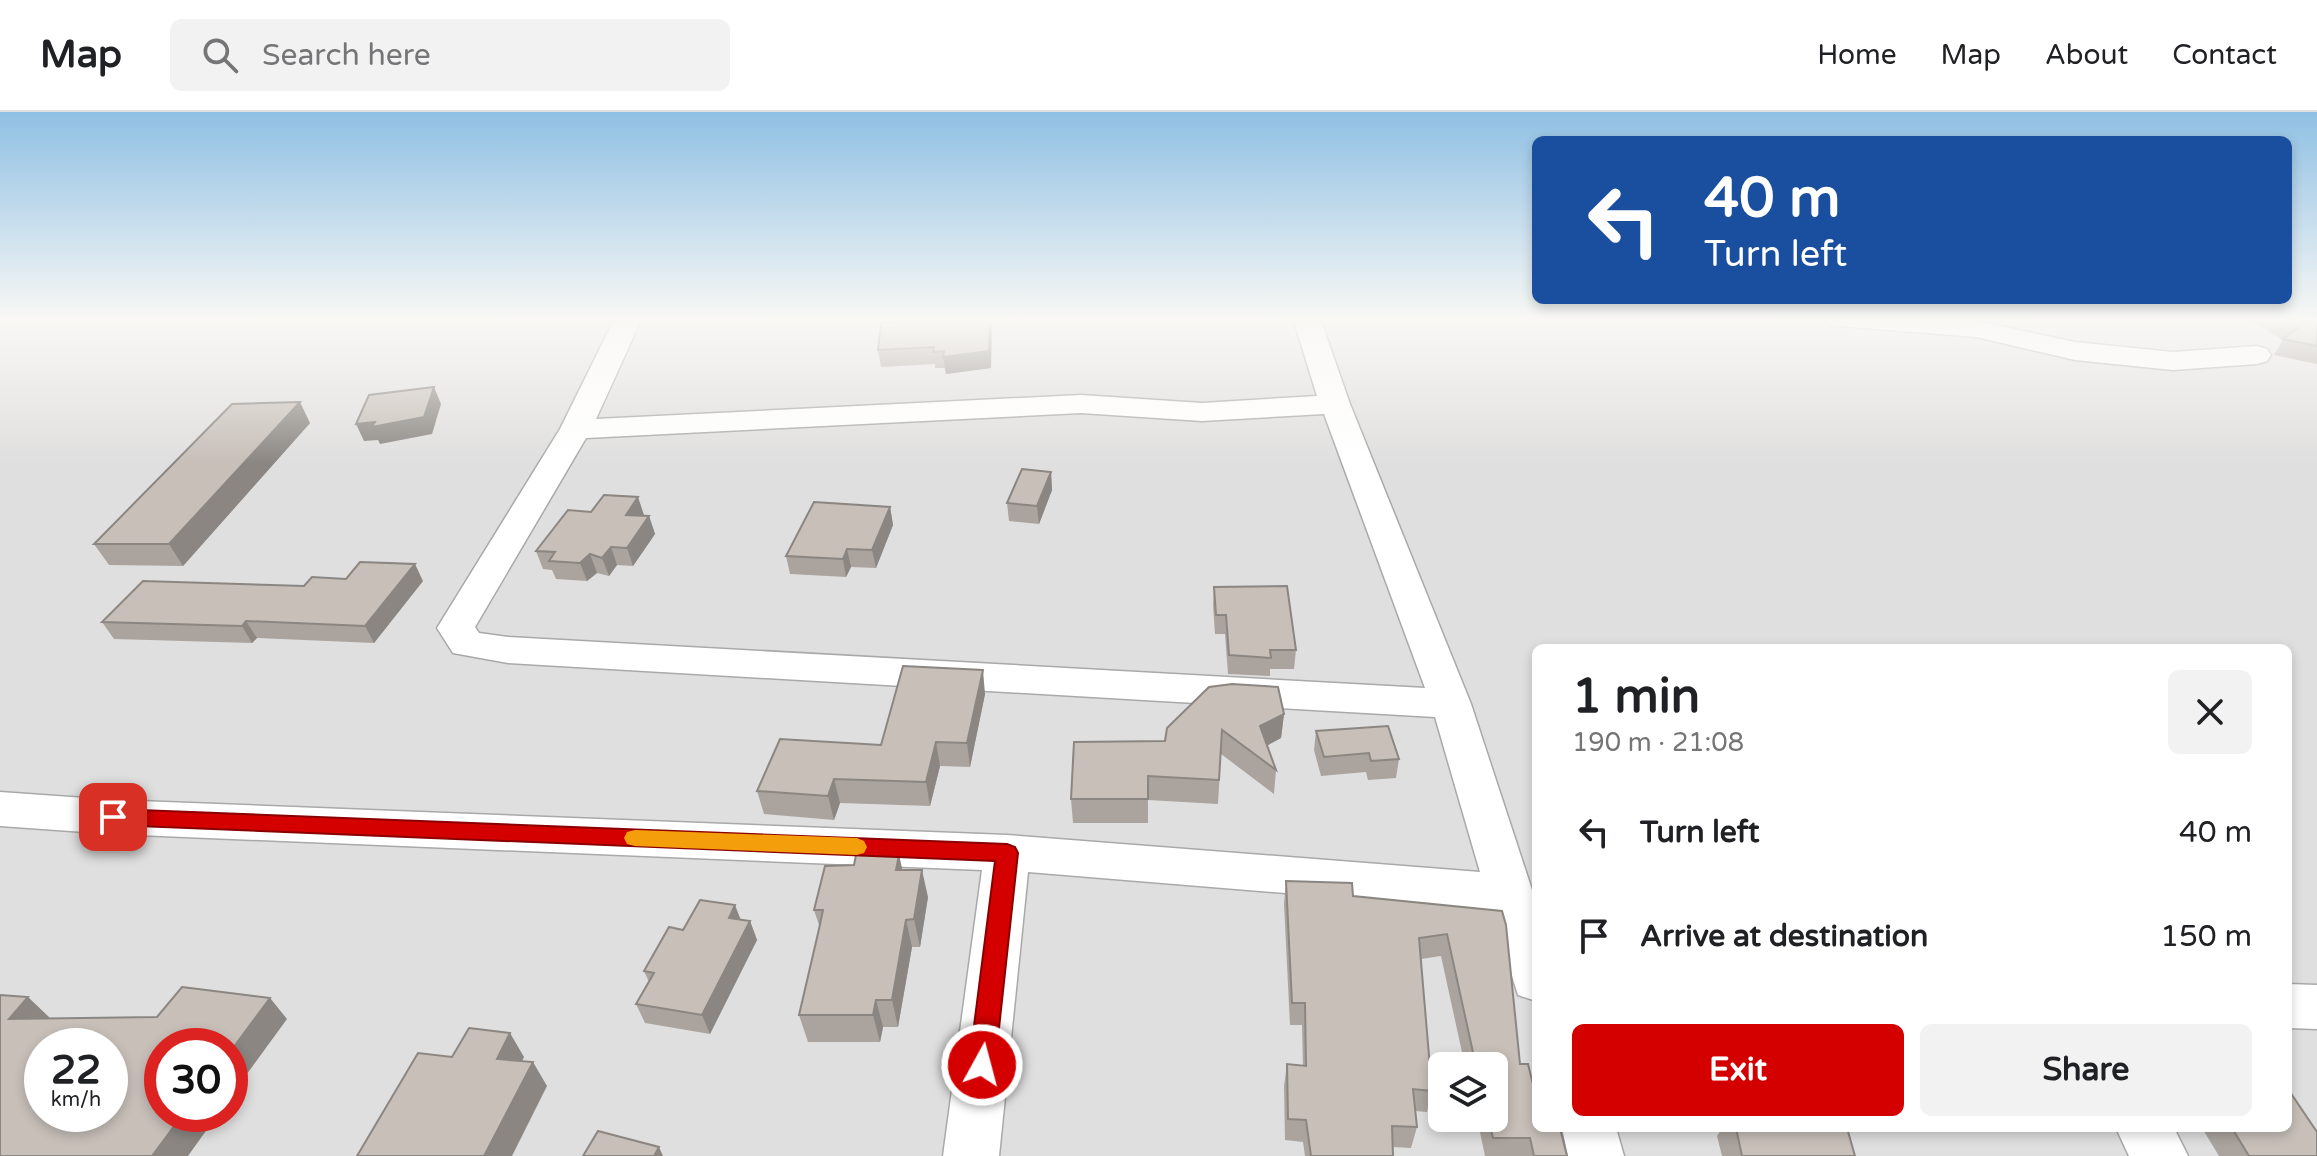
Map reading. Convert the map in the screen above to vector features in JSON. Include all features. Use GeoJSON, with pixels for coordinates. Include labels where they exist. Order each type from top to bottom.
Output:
{"type":"FeatureCollection","features":[{"type":"Feature","properties":{"kind":"street"},"geometry":{"type":"LineString","coordinates":[[605,367],[576,429],[456,628],[467,644],[524,651],[1451,704]]}},
{"type":"Feature","properties":{"kind":"street"},"geometry":{"type":"LineString","coordinates":[[1323,367],[1451,704],[1532,967]]}},
{"type":"Feature","properties":{"kind":"street"},"geometry":{"type":"LineString","coordinates":[[576,429],[1081,404],[1202,412],[1335,404]]}},
{"type":"Feature","properties":{"kind":"street"},"geometry":{"type":"LineString","coordinates":[[0,809],[145,819],[1007,853],[1510,893]]}},
{"type":"Feature","properties":{"kind":"street"},"geometry":{"type":"LineString","coordinates":[[971,1156],[1007,853]]}},
{"type":"Feature","properties":{"kind":"street"},"geometry":{"type":"LineString","coordinates":[[2292,1006],[2317,1007]]}},
{"type":"Feature","properties":{"kind":"street"},"geometry":{"type":"LineString","coordinates":[[1590,1132],[1596,1156]]}},
{"type":"Feature","properties":{"kind":"street"},"geometry":{"type":"LineString","coordinates":[[2145,1132],[2160,1156]]}},
{"type":"Feature","properties":{"kind":"shaded area"},"geometry":{"type":"Polygon","coordinates":[[[0,367],[2317,367],[2317,1156],[0,1156],[0,367]]]}},
{"type":"Feature","properties":{"kind":"building"},"geometry":{"type":"Polygon","coordinates":[[[434,387],[424,417],[372,427],[375,422],[356,424],[369,395],[434,387]]]}},
{"type":"Feature","properties":{"kind":"building"},"geometry":{"type":"Polygon","coordinates":[[[300,402],[169,544],[94,544],[232,404],[300,402]]]}},
{"type":"Feature","properties":{"kind":"building"},"geometry":{"type":"Polygon","coordinates":[[[1022,469],[1051,472],[1037,506],[1007,503],[1022,469]]]}},
{"type":"Feature","properties":{"kind":"building"},"geometry":{"type":"Polygon","coordinates":[[[604,495],[638,497],[626,515],[649,516],[627,548],[611,547],[602,558],[590,554],[580,563],[549,561],[555,552],[536,551],[568,510],[591,512],[604,495]]]}},
{"type":"Feature","properties":{"kind":"building"},"geometry":{"type":"Polygon","coordinates":[[[814,502],[890,507],[872,550],[847,549],[843,559],[786,556],[814,502]]]}},
{"type":"Feature","properties":{"kind":"building"},"geometry":{"type":"Polygon","coordinates":[[[360,562],[415,564],[365,626],[246,621],[242,626],[102,622],[143,581],[304,586],[312,577],[346,579],[360,562]]]}},
{"type":"Feature","properties":{"kind":"building"},"geometry":{"type":"Polygon","coordinates":[[[1287,586],[1296,650],[1270,650],[1271,658],[1229,655],[1226,615],[1216,615],[1214,587],[1287,586]]]}},
{"type":"Feature","properties":{"kind":"building"},"geometry":{"type":"Polygon","coordinates":[[[903,666],[983,670],[967,743],[936,742],[926,782],[834,779],[828,796],[757,791],[780,739],[881,745],[903,666]]]}},
{"type":"Feature","properties":{"kind":"building"},"geometry":{"type":"Polygon","coordinates":[[[1232,684],[1278,687],[1284,714],[1260,726],[1276,770],[1222,730],[1219,780],[1148,776],[1148,799],[1071,799],[1074,742],[1165,741],[1167,728],[1209,687],[1232,684]]]}},
{"type":"Feature","properties":{"kind":"building"},"geometry":{"type":"Polygon","coordinates":[[[1388,726],[1399,759],[1371,761],[1369,753],[1324,757],[1316,731],[1388,726]]]}},
{"type":"Feature","properties":{"kind":"building"},"geometry":{"type":"Polygon","coordinates":[[[856,855],[899,855],[896,870],[922,870],[914,919],[906,920],[892,1000],[876,1000],[873,1015],[799,1015],[823,910],[814,910],[825,866],[854,865],[856,855]]]}},
{"type":"Feature","properties":{"kind":"building"},"geometry":{"type":"Polygon","coordinates":[[[1286,881],[1352,883],[1353,896],[1502,911],[1520,1064],[1528,1064],[1532,1080],[1532,1132],[1561,1132],[1567,1156],[1534,1156],[1530,1138],[1493,1138],[1492,1132],[1508,1132],[1508,1052],[1473,1052],[1447,934],[1419,938],[1429,1052],[1428,1091],[1413,1089],[1417,1127],[1392,1126],[1393,1156],[1311,1156],[1306,1120],[1288,1119],[1287,1064],[1306,1066],[1305,1003],[1292,1003],[1286,881]]]}},
{"type":"Feature","properties":{"kind":"building"},"geometry":{"type":"Polygon","coordinates":[[[700,900],[735,905],[729,918],[750,921],[702,1015],[636,1004],[654,973],[644,971],[669,927],[683,930],[700,900]]]}},
{"type":"Feature","properties":{"kind":"building"},"geometry":{"type":"Polygon","coordinates":[[[182,987],[270,998],[248,1028],[144,1028],[144,1132],[170,1132],[152,1156],[0,1156],[0,995],[28,997],[9,1019],[157,1017],[182,987]]]}},
{"type":"Feature","properties":{"kind":"building"},"geometry":{"type":"Polygon","coordinates":[[[469,1028],[510,1033],[497,1059],[533,1062],[484,1156],[357,1156],[418,1053],[452,1057],[469,1028]]]}},
{"type":"Feature","properties":{"kind":"building"},"geometry":{"type":"Polygon","coordinates":[[[2292,1095],[2317,1132],[2317,1156],[2249,1156],[2234,1132],[2292,1132],[2292,1095]]]}},
{"type":"Feature","properties":{"kind":"building"},"geometry":{"type":"Polygon","coordinates":[[[598,1131],[659,1147],[654,1156],[583,1156],[598,1131]]]}},
{"type":"Feature","properties":{"kind":"building"},"geometry":{"type":"Polygon","coordinates":[[[1737,1132],[1848,1132],[1855,1156],[1742,1156],[1737,1132]]]}},
{"type":"Feature","properties":{"kind":"slow traffic"},"geometry":{"type":"LineString","coordinates":[[635,838],[857,847]]}},
{"type":"Feature","properties":{"kind":"route"},"geometry":{"type":"LineString","coordinates":[[113,817],[1007,853],[982,1065]]}}]}
